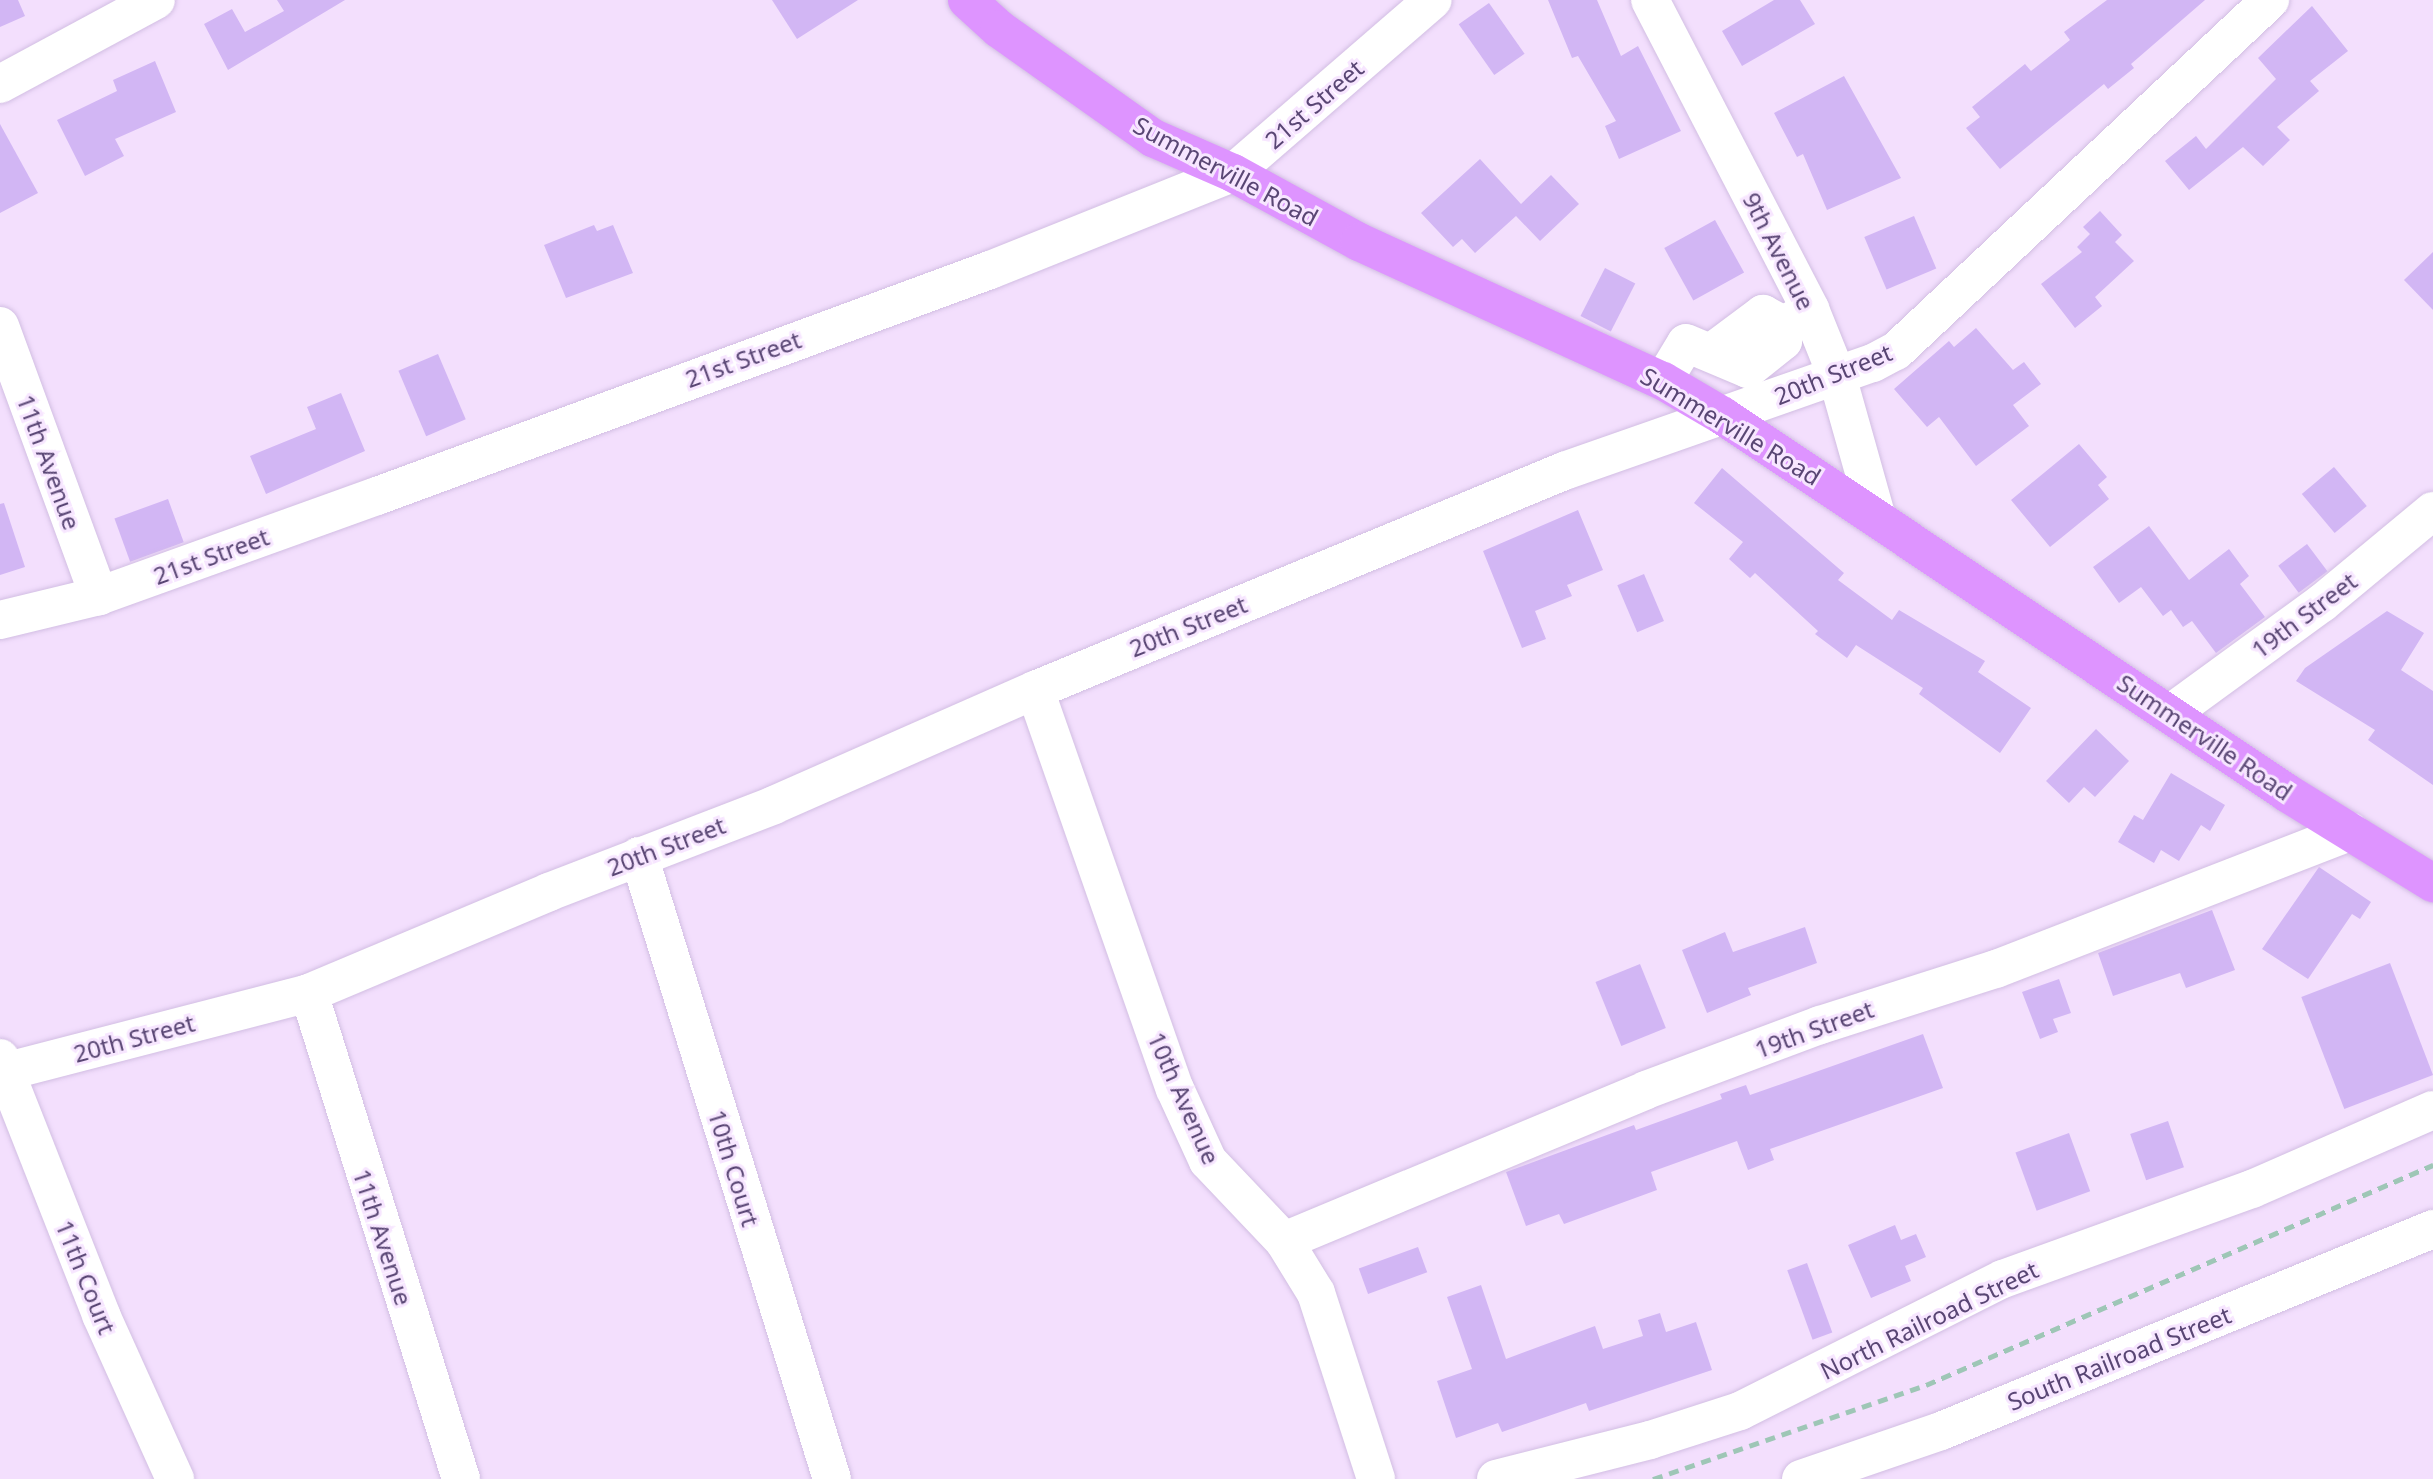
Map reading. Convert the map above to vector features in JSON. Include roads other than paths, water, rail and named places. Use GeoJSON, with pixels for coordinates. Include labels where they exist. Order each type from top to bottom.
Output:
{"type":"FeatureCollection","features":[{"type":"Feature","properties":{"kind":"main road","name":"Summerville Road"},"geometry":{"type":"LineString","coordinates":[[967,0],[1021,45],[1153,138],[1233,173],[1360,242],[1663,381],[1723,416],[2350,832],[2433,883]]}},
{"type":"Feature","properties":{"kind":"street"},"geometry":{"type":"LineString","coordinates":[[0,84],[156,0]]}},
{"type":"Feature","properties":{"kind":"street","name":"21st Street"},"geometry":{"type":"LineString","coordinates":[[0,620],[99,596],[990,270],[1233,173],[1433,0]]}},
{"type":"Feature","properties":{"kind":"street","name":"9th Avenue"},"geometry":{"type":"LineString","coordinates":[[1650,0],[1797,317],[1837,376],[1875,515]]}},
{"type":"Feature","properties":{"kind":"street","name":"20th Street"},"geometry":{"type":"LineString","coordinates":[[1,1068],[309,993],[639,856],[859,770],[1035,690],[1564,471],[1837,376],[1896,351],[2270,0]]}},
{"type":"Feature","properties":{"kind":"street"},"geometry":{"type":"LineString","coordinates":[[1663,381],[1686,343],[1712,352],[1763,314],[1797,317]]}},
{"type":"Feature","properties":{"kind":"street","name":"11th Avenue"},"geometry":{"type":"LineString","coordinates":[[0,326],[99,596]]}},
{"type":"Feature","properties":{"kind":"street","name":"19th Street"},"geometry":{"type":"LineString","coordinates":[[2171,713],[2322,603],[2433,511]]}},
{"type":"Feature","properties":{"kind":"street","name":"10th Avenue"},"geometry":{"type":"LineString","coordinates":[[1035,690],[1175,1089],[1208,1161],[1284,1241],[1316,1293],[1376,1479]]}},
{"type":"Feature","properties":{"kind":"street","name":"19th Street"},"geometry":{"type":"LineString","coordinates":[[1284,1241],[1646,1090],[1820,1026],[1996,969],[2350,832]]}},
{"type":"Feature","properties":{"kind":"street","name":"10th Court"},"geometry":{"type":"LineString","coordinates":[[639,856],[832,1479]]}},
{"type":"Feature","properties":{"kind":"street","name":"11th Avenue"},"geometry":{"type":"LineString","coordinates":[[309,993],[461,1479]]}},
{"type":"Feature","properties":{"kind":"street","name":"11th Court"},"geometry":{"type":"LineString","coordinates":[[1,1068],[101,1315],[175,1479]]}},
{"type":"Feature","properties":{"kind":"street","name":"North Railroad Street"},"geometry":{"type":"LineString","coordinates":[[1496,1479],[1650,1440],[1740,1411],[2003,1279],[2252,1189],[2433,1110]]}},
{"type":"Feature","properties":{"kind":"street","name":"South Railroad Street"},"geometry":{"type":"LineString","coordinates":[[1801,1479],[1941,1431],[2433,1229]]}},
{"type":"Feature","properties":{"kind":"railway"},"geometry":{"type":"LineString","coordinates":[[1653,1479],[1926,1385],[2433,1165]]}}]}
